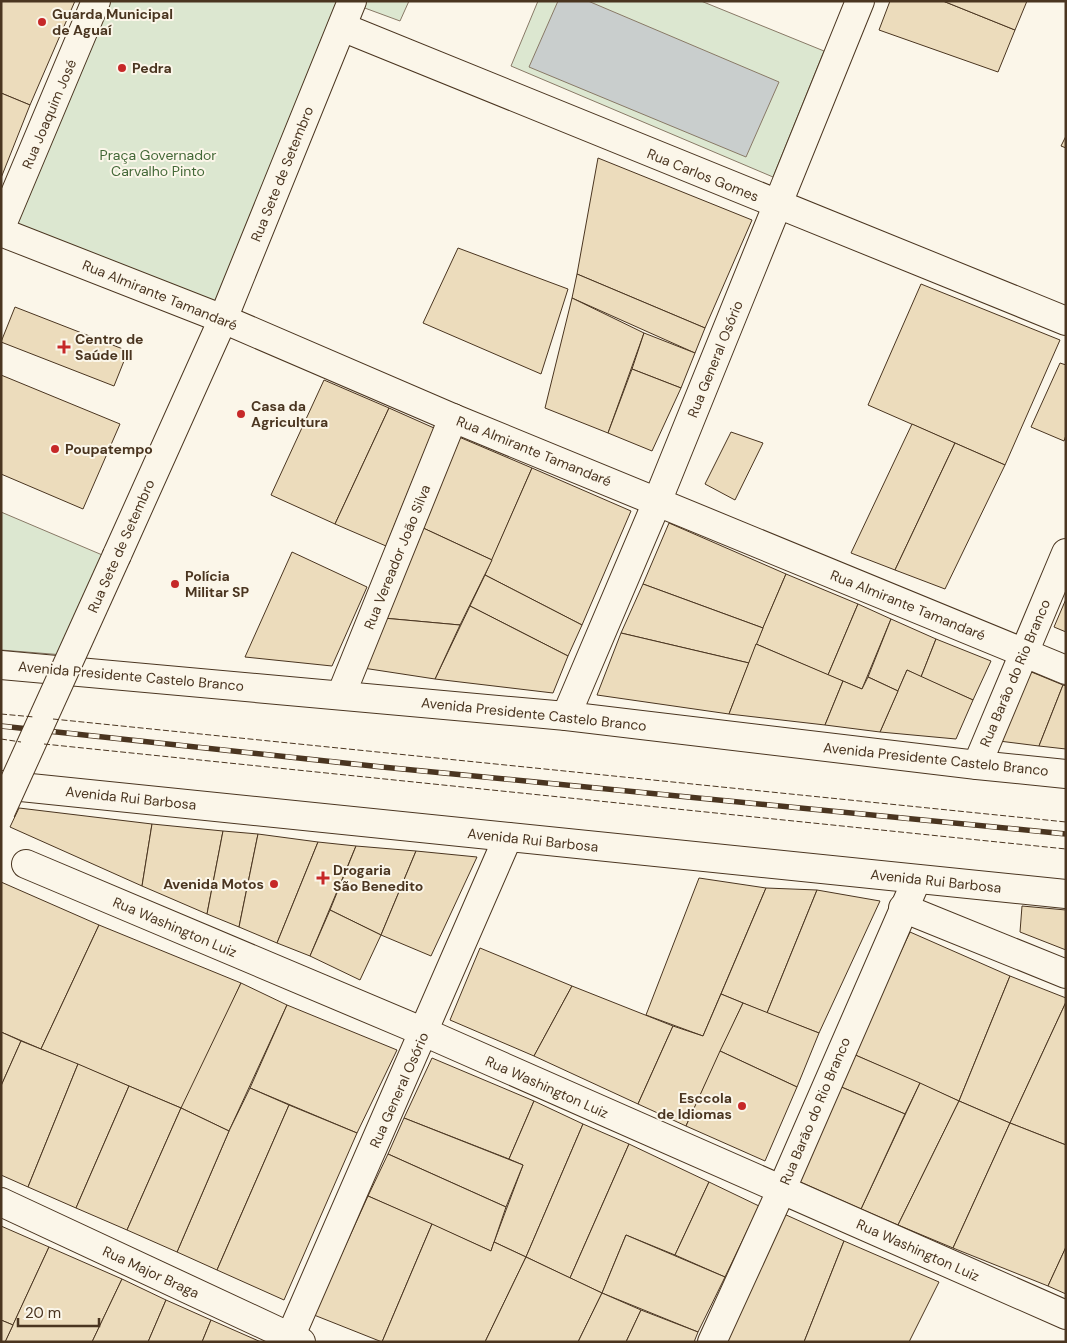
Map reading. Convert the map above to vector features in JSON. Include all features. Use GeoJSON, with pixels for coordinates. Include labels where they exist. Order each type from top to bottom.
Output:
{"type":"FeatureCollection","features":[{"type":"Feature","properties":{"kind":"street","name":"Rua Joaquim José"},"geometry":{"type":"LineString","coordinates":[[1,227],[96,1]]}},
{"type":"Feature","properties":{"kind":"street","name":"Rua Sete de Setembro"},"geometry":{"type":"LineString","coordinates":[[1,811],[223,319],[352,1]]}},
{"type":"Feature","properties":{"kind":"street","name":"Rua General Osório"},"geometry":{"type":"LineString","coordinates":[[566,716],[657,502],[860,1]]}},
{"type":"Feature","properties":{"kind":"street","name":"Rua Carlos Gomes"},"geometry":{"type":"LineString","coordinates":[[342,27],[1066,320]]}},
{"type":"Feature","properties":{"kind":"street","name":"Rua Almirante Tamandaré"},"geometry":{"type":"LineString","coordinates":[[1,232],[223,319],[453,418],[1066,670]]}},
{"type":"Feature","properties":{"kind":"street","name":"Rua Vereador João Silva"},"geometry":{"type":"LineString","coordinates":[[341,695],[453,418]]}},
{"type":"Feature","properties":{"kind":"street","name":"Rua Barão do Rio Branco"},"geometry":{"type":"LineString","coordinates":[[977,765],[1066,553]]}},
{"type":"Feature","properties":{"kind":"street","name":"Avenida Presidente Castelo Branco"},"geometry":{"type":"LineString","coordinates":[[1,665],[566,716],[1066,774]]}},
{"type":"Feature","properties":{"kind":"street","name":"Avenida Rui Barbosa"},"geometry":{"type":"LineString","coordinates":[[1,785],[1066,894]]}},
{"type":"Feature","properties":{"kind":"street","name":"Rua General Osório"},"geometry":{"type":"LineString","coordinates":[[293,1340],[508,838]]}},
{"type":"Feature","properties":{"kind":"street","name":"Rua Washington Luiz"},"geometry":{"type":"LineString","coordinates":[[26,864],[424,1032],[781,1191],[1066,1314]]}},
{"type":"Feature","properties":{"kind":"street","name":"Rua Barão do Rio Branco"},"geometry":{"type":"LineString","coordinates":[[712,1342],[781,1191],[903,908],[917,880]]}},
{"type":"Feature","properties":{"kind":"street"},"geometry":{"type":"LineString","coordinates":[[903,908],[1066,974]]}},
{"type":"Feature","properties":{"kind":"street","name":"Rua Major Braga"},"geometry":{"type":"LineString","coordinates":[[1,1202],[293,1340]]}},
{"type":"Feature","properties":{"kind":"green space","name":"Praça Governador Carvalho Pinto"},"geometry":{"type":"Polygon","coordinates":[[[96,1],[352,1],[223,319],[1,227],[96,1]]]}},
{"type":"Feature","properties":{"kind":"green space"},"geometry":{"type":"Polygon","coordinates":[[[365,1],[409,1],[400,21],[362,7],[365,1]]]}},
{"type":"Feature","properties":{"kind":"green space"},"geometry":{"type":"Polygon","coordinates":[[[538,1],[701,1],[824,51],[773,177],[511,66],[538,1]]]}},
{"type":"Feature","properties":{"kind":"green space"},"geometry":{"type":"Polygon","coordinates":[[[1,512],[107,557],[64,655],[1,650],[1,512]]]}},
{"type":"Feature","properties":{"kind":"shaded area"},"geometry":{"type":"Polygon","coordinates":[[[558,1],[588,1],[779,82],[746,157],[529,67],[558,1]]]}},
{"type":"Feature","properties":{"kind":"building"},"geometry":{"type":"Polygon","coordinates":[[[1,1],[75,1],[30,105],[1,93],[1,1]]]}},
{"type":"Feature","properties":{"kind":"building"},"geometry":{"type":"Polygon","coordinates":[[[890,1],[943,1],[1015,30],[998,72],[879,30],[890,1]]]}},
{"type":"Feature","properties":{"kind":"building"},"geometry":{"type":"Polygon","coordinates":[[[943,1],[1027,1],[1015,30],[943,1]]]}},
{"type":"Feature","properties":{"kind":"building"},"geometry":{"type":"Polygon","coordinates":[[[1,93],[30,105],[1,178],[1,93]]]}},
{"type":"Feature","properties":{"kind":"building"},"geometry":{"type":"Polygon","coordinates":[[[1066,136],[1066,148],[1061,146],[1066,136]]]}},
{"type":"Feature","properties":{"kind":"building"},"geometry":{"type":"Polygon","coordinates":[[[598,158],[752,220],[705,328],[577,274],[598,158]]]}},
{"type":"Feature","properties":{"kind":"building"},"geometry":{"type":"Polygon","coordinates":[[[458,248],[568,289],[541,374],[423,323],[458,248]]]}},
{"type":"Feature","properties":{"kind":"building"},"geometry":{"type":"Polygon","coordinates":[[[577,274],[705,328],[695,353],[572,298],[577,274]]]}},
{"type":"Feature","properties":{"kind":"building"},"geometry":{"type":"Polygon","coordinates":[[[921,284],[1060,340],[1005,465],[868,405],[921,284]]]}},
{"type":"Feature","properties":{"kind":"building"},"geometry":{"type":"Polygon","coordinates":[[[572,298],[644,333],[608,433],[545,408],[572,298]]]}},
{"type":"Feature","properties":{"kind":"building","name":"Centro de Saúde III"},"geometry":{"type":"Polygon","coordinates":[[[15,307],[128,351],[114,386],[1,342],[15,307]]]}},
{"type":"Feature","properties":{"kind":"building"},"geometry":{"type":"Polygon","coordinates":[[[644,333],[695,353],[681,388],[632,369],[644,333]]]}},
{"type":"Feature","properties":{"kind":"building"},"geometry":{"type":"Polygon","coordinates":[[[1060,363],[1066,365],[1066,435],[1064,441],[1031,427],[1060,363]]]}},
{"type":"Feature","properties":{"kind":"building"},"geometry":{"type":"Polygon","coordinates":[[[632,369],[681,388],[652,451],[608,433],[632,369]]]}},
{"type":"Feature","properties":{"kind":"building","name":"Poupatempo"},"geometry":{"type":"Polygon","coordinates":[[[1,375],[120,424],[83,509],[1,474],[1,375]]]}},
{"type":"Feature","properties":{"kind":"building"},"geometry":{"type":"Polygon","coordinates":[[[324,380],[389,408],[335,524],[271,495],[324,380]]]}},
{"type":"Feature","properties":{"kind":"building"},"geometry":{"type":"Polygon","coordinates":[[[389,408],[434,428],[386,546],[335,524],[389,408]]]}},
{"type":"Feature","properties":{"kind":"building"},"geometry":{"type":"Polygon","coordinates":[[[912,424],[955,443],[895,570],[851,553],[912,424]]]}},
{"type":"Feature","properties":{"kind":"building"},"geometry":{"type":"Polygon","coordinates":[[[731,432],[763,443],[735,500],[705,484],[731,432]]]}},
{"type":"Feature","properties":{"kind":"building"},"geometry":{"type":"Polygon","coordinates":[[[459,437],[532,468],[492,560],[421,527],[459,437]]]}},
{"type":"Feature","properties":{"kind":"building"},"geometry":{"type":"Polygon","coordinates":[[[955,443],[1005,465],[945,589],[895,570],[955,443]]]}},
{"type":"Feature","properties":{"kind":"building"},"geometry":{"type":"Polygon","coordinates":[[[532,468],[631,511],[582,625],[485,575],[532,468]]]}},
{"type":"Feature","properties":{"kind":"building"},"geometry":{"type":"Polygon","coordinates":[[[669,523],[786,574],[763,628],[643,584],[669,523]]]}},
{"type":"Feature","properties":{"kind":"building"},"geometry":{"type":"Polygon","coordinates":[[[421,527],[492,560],[460,625],[383,618],[421,527]]]}},
{"type":"Feature","properties":{"kind":"building"},"geometry":{"type":"Polygon","coordinates":[[[292,552],[367,587],[332,666],[245,657],[292,552]]]}},
{"type":"Feature","properties":{"kind":"building"},"geometry":{"type":"Polygon","coordinates":[[[786,574],[858,604],[828,675],[756,644],[786,574]]]}},
{"type":"Feature","properties":{"kind":"building"},"geometry":{"type":"Polygon","coordinates":[[[485,575],[582,625],[568,656],[470,606],[485,575]]]}},
{"type":"Feature","properties":{"kind":"building"},"geometry":{"type":"Polygon","coordinates":[[[643,584],[763,628],[749,663],[621,633],[643,584]]]}},
{"type":"Feature","properties":{"kind":"building"},"geometry":{"type":"Polygon","coordinates":[[[1066,599],[1066,632],[1054,627],[1066,599]]]}},
{"type":"Feature","properties":{"kind":"building"},"geometry":{"type":"Polygon","coordinates":[[[858,604],[891,619],[862,689],[828,675],[858,604]]]}},
{"type":"Feature","properties":{"kind":"building"},"geometry":{"type":"Polygon","coordinates":[[[470,606],[568,656],[553,693],[435,679],[470,606]]]}},
{"type":"Feature","properties":{"kind":"building"},"geometry":{"type":"Polygon","coordinates":[[[383,618],[460,625],[435,679],[363,668],[383,618]]]}},
{"type":"Feature","properties":{"kind":"building"},"geometry":{"type":"Polygon","coordinates":[[[891,619],[936,639],[921,677],[907,670],[898,691],[868,677],[891,619]]]}},
{"type":"Feature","properties":{"kind":"building"},"geometry":{"type":"Polygon","coordinates":[[[621,633],[749,663],[729,714],[597,695],[621,633]]]}},
{"type":"Feature","properties":{"kind":"building"},"geometry":{"type":"Polygon","coordinates":[[[936,639],[991,661],[973,700],[921,677],[936,639]]]}},
{"type":"Feature","properties":{"kind":"building"},"geometry":{"type":"Polygon","coordinates":[[[756,644],[843,681],[825,725],[729,714],[756,644]]]}},
{"type":"Feature","properties":{"kind":"building"},"geometry":{"type":"Polygon","coordinates":[[[907,670],[973,700],[956,739],[880,732],[907,670]]]}},
{"type":"Feature","properties":{"kind":"building"},"geometry":{"type":"Polygon","coordinates":[[[1029,671],[1063,685],[1039,746],[999,741],[1029,671]]]}},
{"type":"Feature","properties":{"kind":"building"},"geometry":{"type":"Polygon","coordinates":[[[868,677],[898,691],[880,732],[825,725],[843,681],[862,689],[868,677]]]}},
{"type":"Feature","properties":{"kind":"building"},"geometry":{"type":"Polygon","coordinates":[[[1063,685],[1066,686],[1066,749],[1039,746],[1063,685]]]}},
{"type":"Feature","properties":{"kind":"building"},"geometry":{"type":"Polygon","coordinates":[[[19,808],[152,824],[142,886],[10,827],[19,808]]]}},
{"type":"Feature","properties":{"kind":"building"},"geometry":{"type":"Polygon","coordinates":[[[152,824],[223,831],[207,914],[142,886],[152,824]]]}},
{"type":"Feature","properties":{"kind":"building"},"geometry":{"type":"Polygon","coordinates":[[[223,831],[258,834],[239,927],[207,914],[223,831]]]}},
{"type":"Feature","properties":{"kind":"building","name":"Avenida Motos"},"geometry":{"type":"Polygon","coordinates":[[[258,834],[318,842],[277,943],[239,927],[258,834]]]}},
{"type":"Feature","properties":{"kind":"building","name":"Drogaria São Benedito"},"geometry":{"type":"Polygon","coordinates":[[[318,842],[356,846],[310,956],[277,943],[318,842]]]}},
{"type":"Feature","properties":{"kind":"building"},"geometry":{"type":"Polygon","coordinates":[[[356,846],[416,851],[381,935],[330,910],[356,846]]]}},
{"type":"Feature","properties":{"kind":"building"},"geometry":{"type":"Polygon","coordinates":[[[416,851],[477,857],[431,956],[381,935],[416,851]]]}},
{"type":"Feature","properties":{"kind":"building"},"geometry":{"type":"Polygon","coordinates":[[[699,878],[766,888],[703,1036],[646,1015],[699,878]]]}},
{"type":"Feature","properties":{"kind":"building"},"geometry":{"type":"Polygon","coordinates":[[[1,882],[99,925],[41,1049],[1,1032],[1,882]]]}},
{"type":"Feature","properties":{"kind":"building"},"geometry":{"type":"Polygon","coordinates":[[[766,888],[817,890],[767,1013],[721,994],[766,888]]]}},
{"type":"Feature","properties":{"kind":"building"},"geometry":{"type":"Polygon","coordinates":[[[817,890],[880,901],[819,1033],[767,1013],[817,890]]]}},
{"type":"Feature","properties":{"kind":"building"},"geometry":{"type":"Polygon","coordinates":[[[1022,906],[1066,910],[1066,950],[1020,932],[1022,906]]]}},
{"type":"Feature","properties":{"kind":"building"},"geometry":{"type":"Polygon","coordinates":[[[330,910],[381,935],[360,980],[310,956],[330,910]]]}},
{"type":"Feature","properties":{"kind":"building"},"geometry":{"type":"Polygon","coordinates":[[[99,925],[241,983],[188,1100],[181,1108],[41,1049],[99,925]]]}},
{"type":"Feature","properties":{"kind":"building"},"geometry":{"type":"Polygon","coordinates":[[[910,932],[1010,976],[959,1101],[853,1054],[910,932]]]}},
{"type":"Feature","properties":{"kind":"building"},"geometry":{"type":"Polygon","coordinates":[[[480,948],[572,986],[534,1056],[450,1020],[480,948]]]}},
{"type":"Feature","properties":{"kind":"building"},"geometry":{"type":"Polygon","coordinates":[[[1010,976],[1066,998],[1066,1002],[1010,1123],[959,1101],[1010,976]]]}},
{"type":"Feature","properties":{"kind":"building"},"geometry":{"type":"Polygon","coordinates":[[[241,983],[287,1005],[229,1131],[181,1108],[241,983]]]}},
{"type":"Feature","properties":{"kind":"building"},"geometry":{"type":"Polygon","coordinates":[[[572,986],[673,1026],[638,1104],[534,1056],[572,986]]]}},
{"type":"Feature","properties":{"kind":"building"},"geometry":{"type":"Polygon","coordinates":[[[721,994],[743,1003],[686,1126],[638,1104],[673,1026],[703,1036],[721,994]]]}},
{"type":"Feature","properties":{"kind":"building"},"geometry":{"type":"Polygon","coordinates":[[[1066,1002],[1066,1145],[1010,1123],[1066,1002]]]}},
{"type":"Feature","properties":{"kind":"building"},"geometry":{"type":"Polygon","coordinates":[[[743,1003],[819,1033],[797,1087],[720,1051],[743,1003]]]}},
{"type":"Feature","properties":{"kind":"building"},"geometry":{"type":"Polygon","coordinates":[[[287,1005],[397,1050],[357,1133],[250,1088],[287,1005]]]}},
{"type":"Feature","properties":{"kind":"building"},"geometry":{"type":"Polygon","coordinates":[[[1,1032],[21,1041],[1,1086],[1,1032]]]}},
{"type":"Feature","properties":{"kind":"building"},"geometry":{"type":"Polygon","coordinates":[[[21,1041],[78,1064],[28,1187],[1,1175],[1,1086],[21,1041]]]}},
{"type":"Feature","properties":{"kind":"building","name":"Esccola de Idiomas"},"geometry":{"type":"Polygon","coordinates":[[[720,1051],[797,1087],[765,1161],[686,1126],[720,1051]]]}},
{"type":"Feature","properties":{"kind":"building"},"geometry":{"type":"Polygon","coordinates":[[[853,1054],[920,1083],[905,1114],[839,1086],[853,1054]]]}},
{"type":"Feature","properties":{"kind":"building"},"geometry":{"type":"Polygon","coordinates":[[[432,1058],[534,1101],[509,1159],[404,1118],[432,1058]]]}},
{"type":"Feature","properties":{"kind":"building"},"geometry":{"type":"Polygon","coordinates":[[[78,1064],[129,1086],[76,1208],[28,1187],[78,1064]]]}},
{"type":"Feature","properties":{"kind":"building"},"geometry":{"type":"Polygon","coordinates":[[[920,1083],[959,1101],[898,1225],[861,1209],[920,1083]]]}},
{"type":"Feature","properties":{"kind":"building"},"geometry":{"type":"Polygon","coordinates":[[[129,1086],[181,1108],[127,1230],[76,1208],[129,1086]]]}},
{"type":"Feature","properties":{"kind":"building"},"geometry":{"type":"Polygon","coordinates":[[[839,1086],[905,1114],[861,1209],[798,1181],[839,1086]]]}},
{"type":"Feature","properties":{"kind":"building"},"geometry":{"type":"Polygon","coordinates":[[[250,1088],[289,1105],[217,1270],[177,1252],[229,1131],[250,1088]]]}},
{"type":"Feature","properties":{"kind":"building"},"geometry":{"type":"Polygon","coordinates":[[[534,1101],[583,1124],[526,1257],[494,1242],[523,1165],[509,1159],[534,1101]]]}},
{"type":"Feature","properties":{"kind":"building"},"geometry":{"type":"Polygon","coordinates":[[[959,1101],[1010,1123],[953,1248],[898,1225],[959,1101]]]}},
{"type":"Feature","properties":{"kind":"building"},"geometry":{"type":"Polygon","coordinates":[[[289,1105],[357,1133],[284,1300],[217,1270],[289,1105]]]}},
{"type":"Feature","properties":{"kind":"building"},"geometry":{"type":"Polygon","coordinates":[[[181,1108],[229,1131],[177,1252],[127,1230],[181,1108]]]}},
{"type":"Feature","properties":{"kind":"building"},"geometry":{"type":"Polygon","coordinates":[[[404,1118],[523,1165],[506,1207],[388,1154],[404,1118]]]}},
{"type":"Feature","properties":{"kind":"building"},"geometry":{"type":"Polygon","coordinates":[[[1010,1123],[1066,1145],[1066,1247],[1048,1286],[953,1248],[1010,1123]]]}},
{"type":"Feature","properties":{"kind":"building"},"geometry":{"type":"Polygon","coordinates":[[[583,1124],[629,1144],[570,1278],[526,1257],[583,1124]]]}},
{"type":"Feature","properties":{"kind":"building"},"geometry":{"type":"Polygon","coordinates":[[[629,1144],[709,1182],[675,1255],[626,1235],[602,1293],[570,1278],[629,1144]]]}},
{"type":"Feature","properties":{"kind":"building"},"geometry":{"type":"Polygon","coordinates":[[[388,1154],[506,1207],[491,1251],[368,1196],[388,1154]]]}},
{"type":"Feature","properties":{"kind":"building"},"geometry":{"type":"Polygon","coordinates":[[[709,1182],[759,1206],[725,1277],[675,1255],[709,1182]]]}},
{"type":"Feature","properties":{"kind":"building"},"geometry":{"type":"Polygon","coordinates":[[[368,1196],[432,1224],[382,1342],[314,1315],[368,1196]]]}},
{"type":"Feature","properties":{"kind":"building"},"geometry":{"type":"Polygon","coordinates":[[[784,1214],[844,1241],[804,1342],[727,1342],[725,1340],[784,1214]]]}},
{"type":"Feature","properties":{"kind":"building"},"geometry":{"type":"Polygon","coordinates":[[[432,1224],[491,1251],[494,1242],[526,1257],[485,1342],[382,1342],[432,1224]]]}},
{"type":"Feature","properties":{"kind":"building"},"geometry":{"type":"Polygon","coordinates":[[[1,1226],[49,1247],[13,1325],[1,1320],[1,1226]]]}},
{"type":"Feature","properties":{"kind":"building"},"geometry":{"type":"Polygon","coordinates":[[[626,1235],[725,1277],[698,1332],[602,1293],[626,1235]]]}},
{"type":"Feature","properties":{"kind":"building"},"geometry":{"type":"Polygon","coordinates":[[[844,1241],[939,1282],[909,1342],[804,1342],[844,1241]]]}},
{"type":"Feature","properties":{"kind":"building"},"geometry":{"type":"Polygon","coordinates":[[[49,1247],[122,1279],[92,1342],[5,1342],[49,1247]]]}},
{"type":"Feature","properties":{"kind":"building"},"geometry":{"type":"Polygon","coordinates":[[[1066,1247],[1066,1294],[1048,1286],[1066,1247]]]}},
{"type":"Feature","properties":{"kind":"building"},"geometry":{"type":"Polygon","coordinates":[[[526,1257],[602,1293],[578,1342],[485,1342],[526,1257]]]}},
{"type":"Feature","properties":{"kind":"building"},"geometry":{"type":"Polygon","coordinates":[[[122,1279],[166,1300],[148,1342],[92,1342],[122,1279]]]}},
{"type":"Feature","properties":{"kind":"building"},"geometry":{"type":"Polygon","coordinates":[[[602,1293],[641,1310],[626,1342],[578,1342],[602,1293]]]}},
{"type":"Feature","properties":{"kind":"building"},"geometry":{"type":"Polygon","coordinates":[[[166,1300],[211,1320],[202,1342],[148,1342],[166,1300]]]}},
{"type":"Feature","properties":{"kind":"building"},"geometry":{"type":"Polygon","coordinates":[[[641,1310],[698,1332],[694,1342],[626,1342],[641,1310]]]}},
{"type":"Feature","properties":{"kind":"building"},"geometry":{"type":"Polygon","coordinates":[[[1,1320],[13,1325],[5,1342],[1,1342],[1,1320]]]}},
{"type":"Feature","properties":{"kind":"building"},"geometry":{"type":"Polygon","coordinates":[[[211,1320],[261,1342],[202,1342],[211,1320]]]}},
{"type":"Feature","properties":{"kind":"railway"},"geometry":{"type":"LineString","coordinates":[[1,726],[382,767],[1066,834]]}},
{"type":"Feature","properties":{"kind":"fence"},"geometry":{"type":"LineString","coordinates":[[1,714],[34,717]]}},
{"type":"Feature","properties":{"kind":"fence"},"geometry":{"type":"LineString","coordinates":[[53,719],[1066,822]]}},
{"type":"Feature","properties":{"kind":"fence"},"geometry":{"type":"LineString","coordinates":[[1,739],[21,742]]}},
{"type":"Feature","properties":{"kind":"fence"},"geometry":{"type":"LineString","coordinates":[[44,744],[1066,849]]}},
{"type":"Feature","properties":{"kind":"place","name":"Guarda Municipal de Aguaí"},"geometry":{"type":"Point","coordinates":[42,22]}},
{"type":"Feature","properties":{"kind":"place","name":"Pedra"},"geometry":{"type":"Point","coordinates":[122,68]}},
{"type":"Feature","properties":{"kind":"place","name":"Centro de Saúde III"},"geometry":{"type":"Point","coordinates":[64,347]}},
{"type":"Feature","properties":{"kind":"place","name":"Casa da Agricultura"},"geometry":{"type":"Point","coordinates":[241,414]}},
{"type":"Feature","properties":{"kind":"place","name":"Poupatempo"},"geometry":{"type":"Point","coordinates":[55,449]}},
{"type":"Feature","properties":{"kind":"place","name":"Polícia Militar SP"},"geometry":{"type":"Point","coordinates":[175,584]}},
{"type":"Feature","properties":{"kind":"place","name":"Drogaria São Benedito"},"geometry":{"type":"Point","coordinates":[323,878]}},
{"type":"Feature","properties":{"kind":"place","name":"Avenida Motos"},"geometry":{"type":"Point","coordinates":[274,884]}},
{"type":"Feature","properties":{"kind":"place","name":"Esccola de Idiomas"},"geometry":{"type":"Point","coordinates":[742,1106]}}]}
